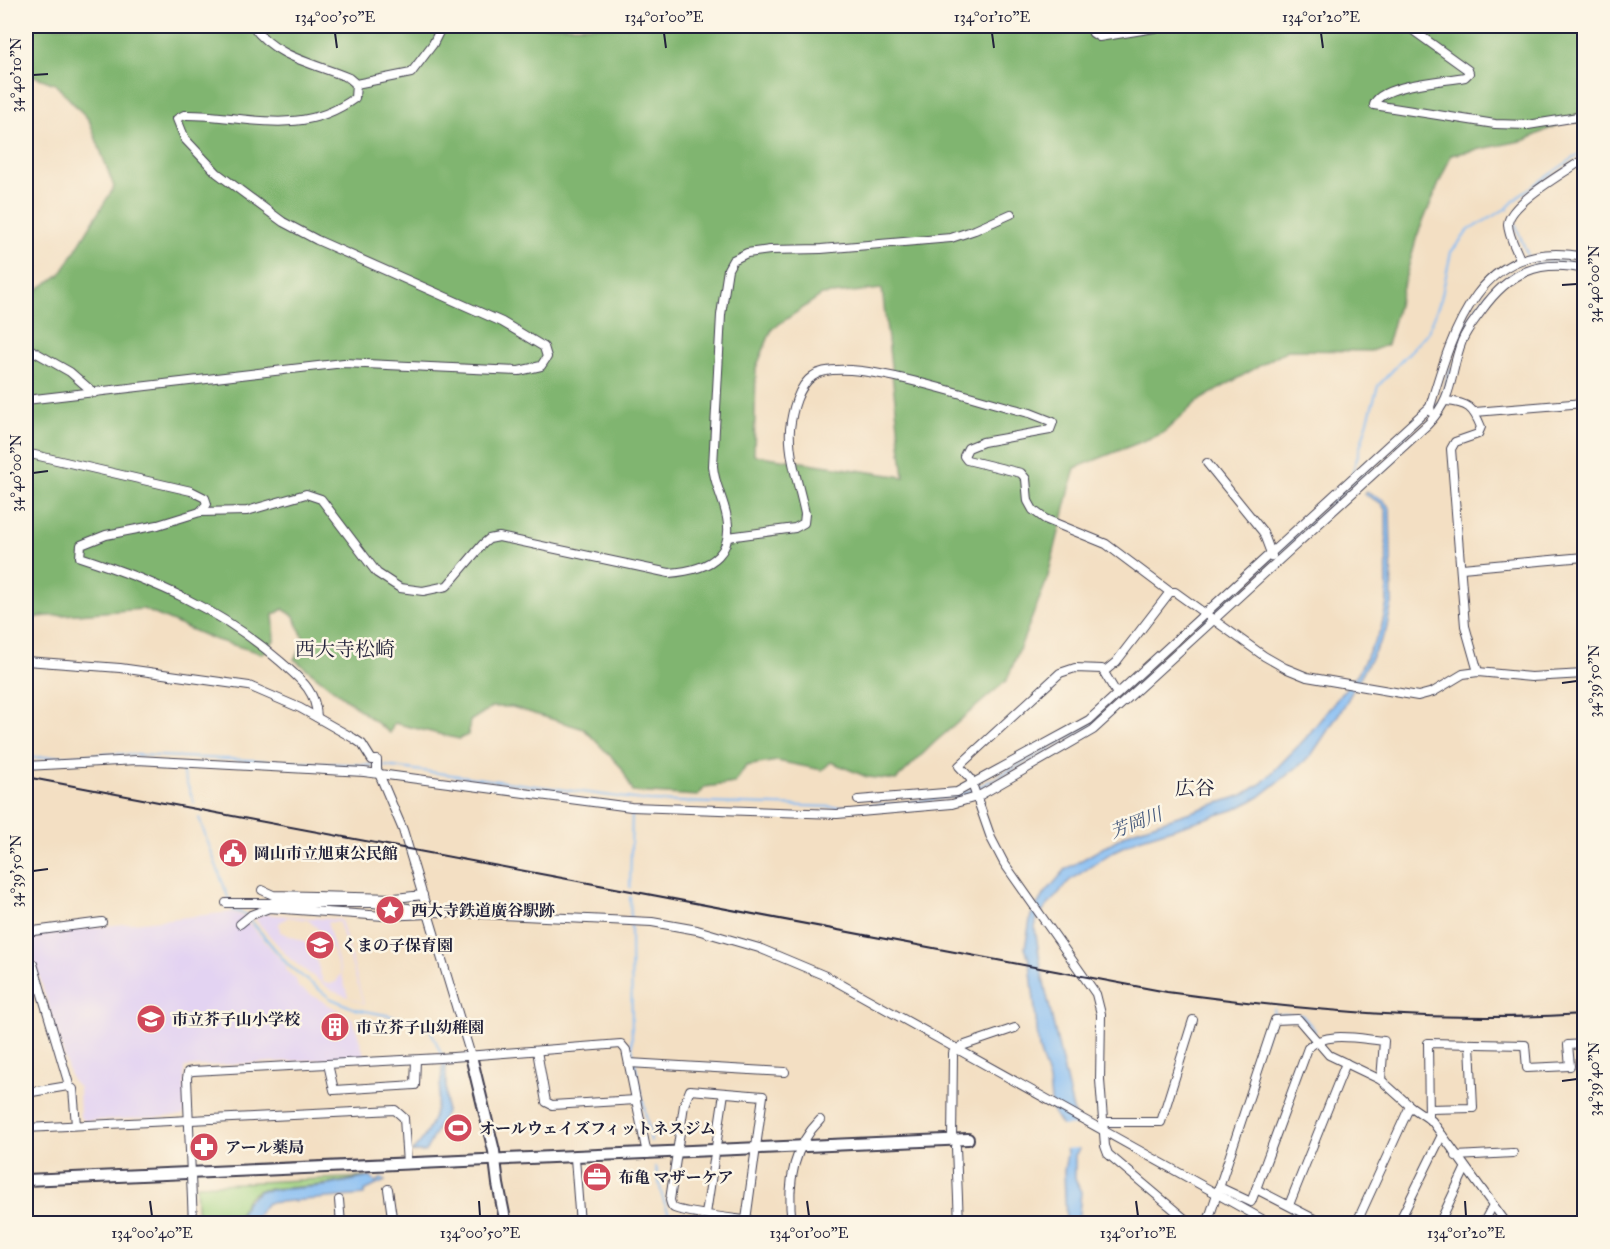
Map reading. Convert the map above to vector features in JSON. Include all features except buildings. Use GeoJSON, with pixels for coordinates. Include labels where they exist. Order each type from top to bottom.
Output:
{"type":"FeatureCollection","features":[{"type":"Feature","properties":{"kind":"street"},"geometry":{"type":"LineString","coordinates":[[253,26],[274,47],[296,59],[349,78],[356,84]]}},
{"type":"Feature","properties":{"kind":"street"},"geometry":{"type":"LineString","coordinates":[[356,84],[411,73],[433,44],[442,26]]}},
{"type":"Feature","properties":{"kind":"street"},"geometry":{"type":"LineString","coordinates":[[1095,26],[1093,33],[1099,38],[1167,26]]}},
{"type":"Feature","properties":{"kind":"street"},"geometry":{"type":"LineString","coordinates":[[1407,26],[1469,73],[1465,77],[1405,87],[1379,97],[1374,105],[1495,124],[1528,125],[1584,116]]}},
{"type":"Feature","properties":{"kind":"street"},"geometry":{"type":"LineString","coordinates":[[26,400],[344,363],[519,371],[532,370],[545,361],[544,347],[502,322],[317,240],[283,222],[217,173],[185,139],[177,124],[177,119],[184,115],[282,123],[310,120],[355,98],[356,84]]}},
{"type":"Feature","properties":{"kind":"street"},"geometry":{"type":"LineString","coordinates":[[1526,258],[1508,227],[1512,213],[1525,199],[1584,159]]}},
{"type":"Feature","properties":{"kind":"street"},"geometry":{"type":"LineString","coordinates":[[317,717],[315,700],[308,686],[255,639],[225,618],[191,600],[80,557],[81,544],[87,540],[158,525],[200,512],[234,513],[290,497],[315,496],[321,498],[341,521],[377,573],[400,588],[423,591],[447,586],[489,539],[517,540],[669,573],[687,572],[710,565],[723,553],[728,537],[728,520],[714,479],[713,466],[721,315],[728,269],[734,260],[747,253],[770,250],[832,248],[951,238],[1011,214]]}},
{"type":"Feature","properties":{"kind":"street"},"geometry":{"type":"LineString","coordinates":[[26,766],[137,760],[377,769],[632,807],[837,813],[941,805],[1094,730],[1208,617],[1431,413],[1447,348],[1458,324],[1490,278],[1526,258],[1558,253],[1584,257]]}},
{"type":"Feature","properties":{"kind":"street"},"geometry":{"type":"LineString","coordinates":[[858,800],[974,790],[1089,720],[1208,617],[1446,401],[1462,341],[1499,287],[1533,268],[1565,265],[1584,269]]}},
{"type":"Feature","properties":{"kind":"street"},"geometry":{"type":"LineString","coordinates":[[26,346],[70,372],[94,393]]}},
{"type":"Feature","properties":{"kind":"street"},"geometry":{"type":"LineString","coordinates":[[728,537],[795,528],[804,523],[805,514],[790,443],[790,429],[800,391],[813,375],[822,371],[839,369],[874,373],[1030,413],[1053,422],[1050,430],[968,447],[964,456],[967,460],[1022,473],[1026,479],[1028,501],[1033,510],[1045,519],[1106,543],[1170,592],[1179,594],[1208,617],[1285,668],[1308,676],[1418,696],[1434,692],[1463,674],[1478,672],[1531,677],[1584,674]]}},
{"type":"Feature","properties":{"kind":"street"},"geometry":{"type":"LineString","coordinates":[[1446,401],[1466,403],[1475,412],[1480,431],[1451,445],[1465,626],[1478,672]]}},
{"type":"Feature","properties":{"kind":"street"},"geometry":{"type":"LineString","coordinates":[[1475,412],[1584,403]]}},
{"type":"Feature","properties":{"kind":"street"},"geometry":{"type":"LineString","coordinates":[[26,453],[191,491],[205,498],[207,504],[200,512]]}},
{"type":"Feature","properties":{"kind":"street"},"geometry":{"type":"LineString","coordinates":[[1206,463],[1263,532],[1274,558]]}},
{"type":"Feature","properties":{"kind":"street"},"geometry":{"type":"LineString","coordinates":[[1462,568],[1584,557]]}},
{"type":"Feature","properties":{"kind":"street"},"geometry":{"type":"LineString","coordinates":[[1105,671],[1116,662],[1170,592]]}},
{"type":"Feature","properties":{"kind":"street"},"geometry":{"type":"LineString","coordinates":[[26,661],[120,668],[249,686],[317,717],[362,744],[377,769],[403,830],[423,895],[471,1056],[495,1161],[506,1224]]}},
{"type":"Feature","properties":{"kind":"street"},"geometry":{"type":"LineString","coordinates":[[1117,694],[1105,671],[1095,666],[1075,668],[1054,677],[959,766],[974,790],[997,851],[1096,994],[1101,1014],[1099,1050],[1105,1146],[1113,1160],[1191,1224]]}},
{"type":"Feature","properties":{"kind":"street"},"geometry":{"type":"LineString","coordinates":[[262,890],[273,895],[395,898],[423,895]]}},
{"type":"Feature","properties":{"kind":"street"},"geometry":{"type":"LineString","coordinates":[[229,902],[373,903],[428,912],[631,921],[697,930],[783,957],[828,977],[1104,1133],[1218,1190],[1271,1224]]}},
{"type":"Feature","properties":{"kind":"street"},"geometry":{"type":"LineString","coordinates":[[246,919],[269,908],[375,916],[428,912]]}},
{"type":"Feature","properties":{"kind":"street"},"geometry":{"type":"LineString","coordinates":[[26,932],[102,922]]}},
{"type":"Feature","properties":{"kind":"street"},"geometry":{"type":"LineString","coordinates":[[26,965],[33,964],[70,1088],[73,1089],[76,1125]]}},
{"type":"Feature","properties":{"kind":"street"},"geometry":{"type":"LineString","coordinates":[[1207,1224],[1275,1020],[1298,1019],[1329,1055],[1381,1080],[1410,1106],[1429,1119],[1508,1224]]}},
{"type":"Feature","properties":{"kind":"street"},"geometry":{"type":"LineString","coordinates":[[1103,1122],[1161,1122],[1193,1020]]}},
{"type":"Feature","properties":{"kind":"street"},"geometry":{"type":"LineString","coordinates":[[959,1224],[952,1057],[956,1050],[1015,1028]]}},
{"type":"Feature","properties":{"kind":"street"},"geometry":{"type":"LineString","coordinates":[[1218,1190],[1251,1202],[1308,1048],[1315,1041],[1325,1037],[1384,1041],[1381,1080]]}},
{"type":"Feature","properties":{"kind":"street"},"geometry":{"type":"LineString","coordinates":[[1429,1119],[1428,1043],[1525,1045],[1527,1068],[1570,1066],[1568,1045],[1584,1044]]}},
{"type":"Feature","properties":{"kind":"street"},"geometry":{"type":"LineString","coordinates":[[193,1224],[188,1072],[416,1060],[621,1044],[625,1046],[632,1062],[636,1100],[647,1154]]}},
{"type":"Feature","properties":{"kind":"street"},"geometry":{"type":"LineString","coordinates":[[1429,1109],[1473,1108],[1470,1044]]}},
{"type":"Feature","properties":{"kind":"street"},"geometry":{"type":"LineString","coordinates":[[537,1051],[546,1102],[636,1100]]}},
{"type":"Feature","properties":{"kind":"street"},"geometry":{"type":"LineString","coordinates":[[328,1064],[334,1090],[415,1085],[416,1060]]}},
{"type":"Feature","properties":{"kind":"street"},"geometry":{"type":"LineString","coordinates":[[632,1062],[785,1072]]}},
{"type":"Feature","properties":{"kind":"street"},"geometry":{"type":"LineString","coordinates":[[1289,1205],[1346,1063]]}},
{"type":"Feature","properties":{"kind":"street"},"geometry":{"type":"LineString","coordinates":[[26,1094],[70,1088]]}},
{"type":"Feature","properties":{"kind":"street"},"geometry":{"type":"LineString","coordinates":[[746,1220],[763,1096],[690,1090],[686,1095],[677,1153],[670,1200],[672,1207],[706,1214],[771,1224]]}},
{"type":"Feature","properties":{"kind":"street"},"geometry":{"type":"LineString","coordinates":[[706,1214],[724,1093]]}},
{"type":"Feature","properties":{"kind":"street"},"geometry":{"type":"LineString","coordinates":[[1356,1224],[1410,1106]]}},
{"type":"Feature","properties":{"kind":"street"},"geometry":{"type":"LineString","coordinates":[[26,1128],[395,1110],[404,1118],[407,1164]]}},
{"type":"Feature","properties":{"kind":"street"},"geometry":{"type":"LineString","coordinates":[[792,1224],[789,1201],[796,1157],[809,1131],[820,1120]]}},
{"type":"Feature","properties":{"kind":"street"},"geometry":{"type":"LineString","coordinates":[[1398,1224],[1442,1136]]}},
{"type":"Feature","properties":{"kind":"street"},"geometry":{"type":"LineString","coordinates":[[26,1180],[800,1147],[954,1143],[968,1139]]}},
{"type":"Feature","properties":{"kind":"street"},"geometry":{"type":"LineString","coordinates":[[1456,1156],[1513,1153]]}},
{"type":"Feature","properties":{"kind":"street"},"geometry":{"type":"LineString","coordinates":[[575,1158],[582,1224],[632,1221],[637,1224]]}},
{"type":"Feature","properties":{"kind":"street"},"geometry":{"type":"LineString","coordinates":[[1439,1224],[1465,1169]]}},
{"type":"Feature","properties":{"kind":"street"},"geometry":{"type":"LineString","coordinates":[[388,1189],[393,1224]]}},
{"type":"Feature","properties":{"kind":"street"},"geometry":{"type":"LineString","coordinates":[[1256,1189],[1324,1224]]}},
{"type":"Feature","properties":{"kind":"street"},"geometry":{"type":"LineString","coordinates":[[339,1200],[341,1224]]}},
{"type":"Feature","properties":{"kind":"street"},"geometry":{"type":"LineString","coordinates":[[1483,1224],[1493,1205]]}},
{"type":"Feature","properties":{"kind":"shaded area","name":"市立芥子山小学校"},"geometry":{"type":"Polygon","coordinates":[[[232,912],[242,916],[253,928],[287,967],[285,970],[296,979],[298,987],[353,1019],[365,1057],[184,1067],[185,1113],[182,1116],[85,1121],[80,1117],[79,1088],[71,1079],[35,962],[27,963],[26,935],[232,912]]]}},
{"type":"Feature","properties":{"kind":"shaded area"},"geometry":{"type":"Polygon","coordinates":[[[263,914],[341,920],[364,1004],[331,990],[290,959],[255,919],[263,914]],[[288,917],[279,923],[280,932],[305,942],[316,959],[323,982],[330,984],[336,982],[341,974],[328,938],[308,920],[288,917]],[[327,922],[348,997],[363,1003],[339,922],[327,922]]]}},
{"type":"Feature","properties":{"kind":"green space"},"geometry":{"type":"Polygon","coordinates":[[[26,26],[1584,26],[1584,112],[1526,140],[1451,155],[1417,236],[1387,345],[1371,351],[1287,350],[1198,401],[1163,433],[1075,468],[1047,580],[1007,680],[935,742],[896,780],[867,777],[831,762],[822,770],[777,761],[746,766],[735,783],[705,787],[698,796],[633,792],[621,767],[584,729],[512,707],[492,707],[470,721],[468,735],[459,739],[394,723],[390,733],[294,659],[305,642],[294,616],[283,609],[273,615],[275,639],[263,654],[213,639],[143,609],[36,617],[26,628],[26,297],[61,274],[114,187],[89,120],[55,84],[26,73],[26,26]],[[882,289],[822,295],[772,329],[756,368],[754,455],[904,477],[882,289]]]}},
{"type":"Feature","properties":{"kind":"green space"},"geometry":{"type":"Polygon","coordinates":[[[366,1177],[320,1185],[259,1190],[247,1198],[235,1223],[198,1223],[196,1185],[366,1177]]]}},
{"type":"Feature","properties":{"kind":"water"},"geometry":{"type":"Polygon","coordinates":[[[1366,491],[1383,500],[1390,508],[1392,603],[1386,631],[1344,706],[1310,757],[1259,797],[1236,809],[1139,839],[1114,851],[1069,881],[1037,918],[1035,928],[1042,974],[1076,1123],[1079,1150],[1075,1155],[1075,1179],[1081,1192],[1078,1223],[1066,1223],[1064,1171],[1067,1154],[1063,1128],[1052,1110],[1049,1081],[1039,1049],[1030,962],[1025,948],[1031,915],[1042,897],[1066,869],[1132,831],[1243,795],[1262,783],[1305,739],[1358,673],[1381,629],[1387,603],[1386,511],[1381,503],[1364,494],[1366,491]]]}},
{"type":"Feature","properties":{"kind":"water"},"geometry":{"type":"Polygon","coordinates":[[[443,1063],[446,1063],[446,1112],[425,1152],[411,1152],[431,1123],[438,1099],[443,1063]]]}},
{"type":"Feature","properties":{"kind":"water"},"geometry":{"type":"Polygon","coordinates":[[[370,1177],[376,1182],[382,1178],[385,1181],[364,1191],[364,1195],[267,1203],[251,1223],[236,1224],[247,1201],[260,1191],[324,1186],[370,1177]]]}},
{"type":"Feature","properties":{"kind":"pier"},"geometry":{"type":"Polygon","coordinates":[[[1080,1125],[1081,1148],[1063,1149],[1060,1129],[1057,1126],[1080,1125]]]}},
{"type":"Feature","properties":{"kind":"waterway"},"geometry":{"type":"LineString","coordinates":[[1508,210],[1507,208],[1521,194],[1584,151]]}},
{"type":"Feature","properties":{"kind":"waterway"},"geometry":{"type":"LineString","coordinates":[[1352,475],[1378,386],[1428,332],[1441,299],[1451,252],[1469,230],[1507,208]]}},
{"type":"Feature","properties":{"kind":"waterway"},"geometry":{"type":"LineString","coordinates":[[1515,224],[1528,256]]}},
{"type":"Feature","properties":{"kind":"waterway"},"geometry":{"type":"LineString","coordinates":[[1465,328],[1486,296],[1499,283],[1514,274],[1530,266],[1547,262],[1565,261],[1584,264]]}},
{"type":"Feature","properties":{"kind":"waterway"},"geometry":{"type":"LineString","coordinates":[[1443,396],[1451,367]]}},
{"type":"Feature","properties":{"kind":"waterway"},"geometry":{"type":"LineString","coordinates":[[26,758],[115,754],[385,766],[649,801],[835,807],[896,804],[957,796],[985,784],[1092,725],[1439,404]]}},
{"type":"Feature","properties":{"kind":"waterway"},"geometry":{"type":"LineString","coordinates":[[181,767],[194,803]]}},
{"type":"Feature","properties":{"kind":"waterway"},"geometry":{"type":"LineString","coordinates":[[630,887],[632,812]]}},
{"type":"Feature","properties":{"kind":"waterway"},"geometry":{"type":"LineString","coordinates":[[199,818],[229,900]]}},
{"type":"Feature","properties":{"kind":"waterway"},"geometry":{"type":"LineString","coordinates":[[630,897],[631,918]]}},
{"type":"Feature","properties":{"kind":"waterway"},"geometry":{"type":"LineString","coordinates":[[230,905],[233,910],[245,914],[289,966],[330,998],[355,1009],[422,1022],[429,1027],[442,1055]]}},
{"type":"Feature","properties":{"kind":"waterway"},"geometry":{"type":"LineString","coordinates":[[631,924],[632,1048],[651,1141]]}},
{"type":"Feature","properties":{"kind":"waterway"},"geometry":{"type":"LineString","coordinates":[[1264,1041],[1274,1009]]}},
{"type":"Feature","properties":{"kind":"waterway"},"geometry":{"type":"LineString","coordinates":[[1272,1014],[1302,1015],[1315,1031]]}},
{"type":"Feature","properties":{"kind":"waterway"},"geometry":{"type":"LineString","coordinates":[[656,1167],[662,1196],[673,1224]]}},
{"type":"Feature","properties":{"kind":"railway"},"geometry":{"type":"LineString","coordinates":[[26,777],[1167,992],[1271,1005],[1375,1014],[1480,1017],[1584,1014]]}},
{"type":"Feature","properties":{"kind":"place","name":"岡山市立旭東公民館"},"geometry":{"type":"Point","coordinates":[233,853]}},
{"type":"Feature","properties":{"kind":"place","name":"西大寺鉄道廣谷駅跡"},"geometry":{"type":"Point","coordinates":[390,910]}},
{"type":"Feature","properties":{"kind":"place","name":"くまの子保育園"},"geometry":{"type":"Point","coordinates":[320,945]}},
{"type":"Feature","properties":{"kind":"place","name":"市立芥子山小学校"},"geometry":{"type":"Point","coordinates":[151,1019]}},
{"type":"Feature","properties":{"kind":"place","name":"市立芥子山幼稚園"},"geometry":{"type":"Point","coordinates":[335,1027]}},
{"type":"Feature","properties":{"kind":"place","name":"オールウェイズフィットネスジム"},"geometry":{"type":"Point","coordinates":[458,1128]}},
{"type":"Feature","properties":{"kind":"place","name":"アール薬局"},"geometry":{"type":"Point","coordinates":[204,1147]}},
{"type":"Feature","properties":{"kind":"place","name":"布亀 マザーケア"},"geometry":{"type":"Point","coordinates":[597,1177]}},
{"type":"Feature","properties":{"kind":"district","name":"西大寺松崎"},"geometry":{"type":"Point","coordinates":[345,649]}},
{"type":"Feature","properties":{"kind":"district","name":"広谷"},"geometry":{"type":"Point","coordinates":[1195,788]}},
{"type":"Feature","properties":{"kind":"water label","name":"芳岡川"},"geometry":{"type":"Point","coordinates":[1136,823]}}]}
